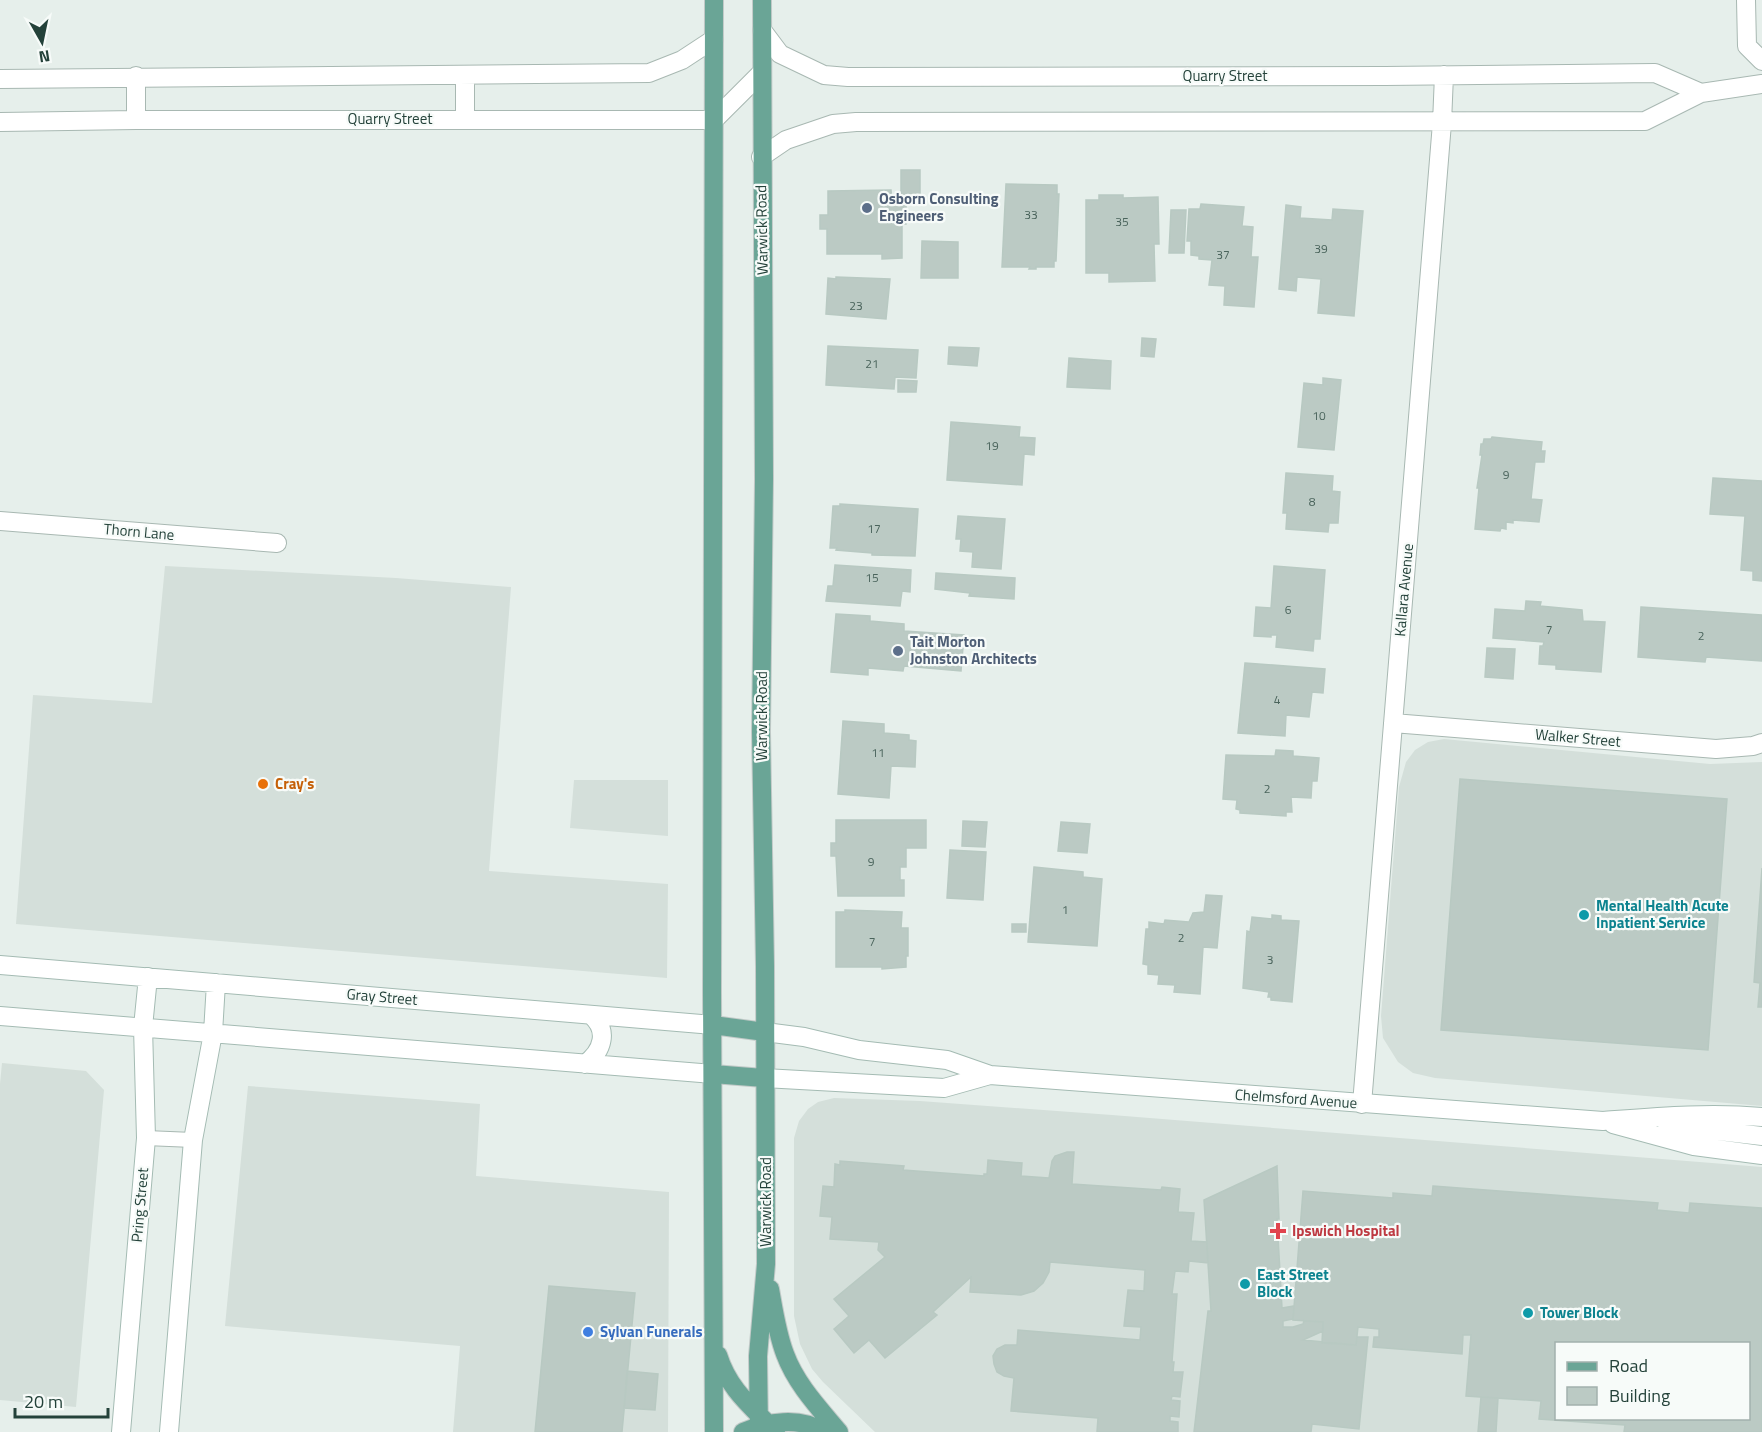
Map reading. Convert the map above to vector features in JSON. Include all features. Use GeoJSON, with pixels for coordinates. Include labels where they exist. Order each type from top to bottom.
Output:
{"type":"FeatureCollection","features":[{"type":"Feature","properties":{"kind":"main road"},"geometry":{"type":"LineString","coordinates":[[714,0],[714,1432]]}},
{"type":"Feature","properties":{"kind":"main road","name":"Warwick Road"},"geometry":{"type":"LineString","coordinates":[[761,1427],[759,1348],[765,1264],[761,732],[764,479],[762,0]]}},
{"type":"Feature","properties":{"kind":"main road","name":"Gray Street"},"geometry":{"type":"LineString","coordinates":[[713,1025],[765,1032]]}},
{"type":"Feature","properties":{"kind":"main road"},"geometry":{"type":"LineString","coordinates":[[713,1074],[764,1078]]}},
{"type":"Feature","properties":{"kind":"main road"},"geometry":{"type":"LineString","coordinates":[[765,1264],[776,1326],[785,1355],[800,1383],[839,1432]]}},
{"type":"Feature","properties":{"kind":"main road"},"geometry":{"type":"LineString","coordinates":[[714,1326],[717,1354],[728,1379],[761,1427],[802,1423],[823,1432]]}},
{"type":"Feature","properties":{"kind":"street"},"geometry":{"type":"LineString","coordinates":[[1746,0],[1747,46],[1762,61]]}},
{"type":"Feature","properties":{"kind":"street","name":"Quarry Street"},"geometry":{"type":"LineString","coordinates":[[762,30],[780,54],[824,75],[848,77],[1655,73],[1701,93]]}},
{"type":"Feature","properties":{"kind":"street"},"geometry":{"type":"LineString","coordinates":[[0,79],[649,73],[682,60],[714,39]]}},
{"type":"Feature","properties":{"kind":"street"},"geometry":{"type":"LineString","coordinates":[[714,120],[761,74]]}},
{"type":"Feature","properties":{"kind":"street"},"geometry":{"type":"LineString","coordinates":[[465,75],[465,119]]}},
{"type":"Feature","properties":{"kind":"street","name":"Kallara Avenue"},"geometry":{"type":"LineString","coordinates":[[1362,1104],[1442,123],[1444,75]]}},
{"type":"Feature","properties":{"kind":"street"},"geometry":{"type":"LineString","coordinates":[[136,76],[136,120]]}},
{"type":"Feature","properties":{"kind":"street"},"geometry":{"type":"LineString","coordinates":[[761,157],[786,140],[833,124],[856,122],[1645,121],[1701,93],[1762,84]]}},
{"type":"Feature","properties":{"kind":"street","name":"Quarry Street"},"geometry":{"type":"LineString","coordinates":[[0,122],[714,120]]}},
{"type":"Feature","properties":{"kind":"street","name":"Thorn Lane"},"geometry":{"type":"LineString","coordinates":[[0,521],[277,543]]}},
{"type":"Feature","properties":{"kind":"street","name":"Walker Street"},"geometry":{"type":"LineString","coordinates":[[1393,723],[1716,749],[1753,746],[1762,743]]}},
{"type":"Feature","properties":{"kind":"street","name":"Gray Street"},"geometry":{"type":"LineString","coordinates":[[0,965],[713,1025]]}},
{"type":"Feature","properties":{"kind":"street","name":"Pring Street"},"geometry":{"type":"LineString","coordinates":[[121,1432],[146,1138],[143,1027],[148,977]]}},
{"type":"Feature","properties":{"kind":"street"},"geometry":{"type":"LineString","coordinates":[[169,1432],[193,1140],[213,1033],[216,983]]}},
{"type":"Feature","properties":{"kind":"street"},"geometry":{"type":"LineString","coordinates":[[585,1064],[596,1054],[603,1040],[601,1028],[591,1015]]}},
{"type":"Feature","properties":{"kind":"street"},"geometry":{"type":"LineString","coordinates":[[0,1016],[713,1074]]}},
{"type":"Feature","properties":{"kind":"street","name":"Chelmsford Avenue"},"geometry":{"type":"LineString","coordinates":[[765,1032],[804,1037],[859,1050],[947,1059],[990,1075],[1603,1121],[1688,1115],[1762,1117]]}},
{"type":"Feature","properties":{"kind":"street","name":"Chelmsford Avenue"},"geometry":{"type":"LineString","coordinates":[[764,1078],[944,1088],[990,1075]]}},
{"type":"Feature","properties":{"kind":"street"},"geometry":{"type":"LineString","coordinates":[[1623,1119],[1762,1136]]}},
{"type":"Feature","properties":{"kind":"street","name":"Chelmsford Avenue"},"geometry":{"type":"LineString","coordinates":[[1603,1121],[1694,1146],[1762,1155]]}},
{"type":"Feature","properties":{"kind":"lane"},"geometry":{"type":"LineString","coordinates":[[146,1138],[193,1140]]}},
{"type":"Feature","properties":{"kind":"shaded area"},"geometry":{"type":"Polygon","coordinates":[[[165,566],[396,578],[511,587],[489,871],[668,884],[667,978],[16,924],[33,695],[152,703],[165,566]]]}},
{"type":"Feature","properties":{"kind":"shaded area"},"geometry":{"type":"Polygon","coordinates":[[[1444,739],[1710,764],[1762,762],[1762,1106],[1435,1078],[1413,1073],[1398,1062],[1383,1038],[1381,1016],[1399,787],[1406,762],[1415,750],[1428,742],[1444,739]]]}},
{"type":"Feature","properties":{"kind":"shaded area"},"geometry":{"type":"Polygon","coordinates":[[[574,780],[668,780],[668,836],[570,828],[574,780]]]}},
{"type":"Feature","properties":{"kind":"shaded area"},"geometry":{"type":"Polygon","coordinates":[[[2,1063],[86,1071],[104,1090],[76,1407],[0,1400],[0,1084],[2,1063]]]}},
{"type":"Feature","properties":{"kind":"shaded area"},"geometry":{"type":"Polygon","coordinates":[[[248,1086],[480,1104],[476,1176],[669,1192],[668,1432],[453,1432],[460,1346],[225,1326],[248,1086]]]}},
{"type":"Feature","properties":{"kind":"shaded area","name":"Ipswich Hospital"},"geometry":{"type":"Polygon","coordinates":[[[834,1098],[920,1101],[1762,1167],[1762,1432],[875,1432],[812,1369],[800,1344],[794,1316],[794,1138],[799,1121],[808,1109],[818,1102],[834,1098]]]}},
{"type":"Feature","properties":{"kind":"building","name":"Osborn Consulting Engineers"},"geometry":{"type":"Polygon","coordinates":[[[901,170],[920,170],[920,200],[906,200],[906,224],[902,224],[902,258],[882,259],[882,254],[827,254],[827,229],[820,229],[820,215],[828,215],[828,191],[891,190],[892,201],[901,199],[901,170]]]}},
{"type":"Feature","properties":{"kind":"building"},"geometry":{"type":"Polygon","coordinates":[[[1006,184],[1057,185],[1057,194],[1059,194],[1054,267],[1029,269],[1030,267],[1002,267],[1006,184]]]}},
{"type":"Feature","properties":{"kind":"building"},"geometry":{"type":"Polygon","coordinates":[[[1099,195],[1123,195],[1123,198],[1158,197],[1159,244],[1154,244],[1155,281],[1109,282],[1109,273],[1086,273],[1086,200],[1099,200],[1099,195]]]}},
{"type":"Feature","properties":{"kind":"building"},"geometry":{"type":"Polygon","coordinates":[[[1201,204],[1244,207],[1242,226],[1253,227],[1251,257],[1258,257],[1254,307],[1224,305],[1225,286],[1209,285],[1212,260],[1199,259],[1199,256],[1191,255],[1191,241],[1187,241],[1189,209],[1200,209],[1201,204]]]}},
{"type":"Feature","properties":{"kind":"building"},"geometry":{"type":"Polygon","coordinates":[[[1286,205],[1301,207],[1300,218],[1332,220],[1333,209],[1363,211],[1354,316],[1318,313],[1321,279],[1297,277],[1296,291],[1279,289],[1286,205]]]}},
{"type":"Feature","properties":{"kind":"building"},"geometry":{"type":"Polygon","coordinates":[[[1171,210],[1186,210],[1184,253],[1169,253],[1171,210]]]}},
{"type":"Feature","properties":{"kind":"building"},"geometry":{"type":"Polygon","coordinates":[[[922,241],[958,242],[958,278],[921,278],[922,241]]]}},
{"type":"Feature","properties":{"kind":"building"},"geometry":{"type":"Polygon","coordinates":[[[836,277],[890,279],[886,319],[826,314],[828,278],[836,279],[836,277]]]}},
{"type":"Feature","properties":{"kind":"building"},"geometry":{"type":"Polygon","coordinates":[[[1142,338],[1156,339],[1154,357],[1141,356],[1142,338]]]}},
{"type":"Feature","properties":{"kind":"building"},"geometry":{"type":"Polygon","coordinates":[[[828,346],[918,350],[916,378],[895,377],[894,389],[826,385],[828,346]]]}},
{"type":"Feature","properties":{"kind":"building"},"geometry":{"type":"Polygon","coordinates":[[[949,347],[979,348],[977,366],[948,364],[949,347]]]}},
{"type":"Feature","properties":{"kind":"building"},"geometry":{"type":"Polygon","coordinates":[[[1069,358],[1111,361],[1110,389],[1067,387],[1069,358]]]}},
{"type":"Feature","properties":{"kind":"building"},"geometry":{"type":"Polygon","coordinates":[[[1323,378],[1341,380],[1334,450],[1298,447],[1304,383],[1323,385],[1323,378]]]}},
{"type":"Feature","properties":{"kind":"building"},"geometry":{"type":"Polygon","coordinates":[[[898,380],[917,381],[916,392],[898,392],[898,380]]]}},
{"type":"Feature","properties":{"kind":"building"},"geometry":{"type":"Polygon","coordinates":[[[951,422],[1020,427],[1019,437],[1035,438],[1034,455],[1024,454],[1022,485],[947,480],[951,422]]]}},
{"type":"Feature","properties":{"kind":"building"},"geometry":{"type":"Polygon","coordinates":[[[1492,437],[1542,442],[1541,451],[1545,451],[1544,462],[1535,462],[1531,499],[1542,500],[1539,522],[1513,520],[1513,523],[1506,522],[1506,529],[1501,528],[1500,531],[1475,529],[1481,444],[1484,439],[1492,437]]]}},
{"type":"Feature","properties":{"kind":"building"},"geometry":{"type":"Polygon","coordinates":[[[1286,473],[1333,476],[1332,491],[1340,492],[1338,523],[1329,523],[1328,532],[1286,529],[1287,513],[1283,513],[1286,473]]]}},
{"type":"Feature","properties":{"kind":"building"},"geometry":{"type":"Polygon","coordinates":[[[1713,478],[1762,481],[1762,581],[1753,580],[1753,571],[1741,570],[1745,516],[1710,514],[1713,478]]]}},
{"type":"Feature","properties":{"kind":"building"},"geometry":{"type":"Polygon","coordinates":[[[840,504],[918,509],[915,556],[872,555],[872,553],[830,548],[833,506],[840,506],[840,504]]]}},
{"type":"Feature","properties":{"kind":"building"},"geometry":{"type":"Polygon","coordinates":[[[958,516],[1005,519],[1001,569],[972,567],[973,552],[960,551],[961,539],[956,539],[958,516]]]}},
{"type":"Feature","properties":{"kind":"building"},"geometry":{"type":"Polygon","coordinates":[[[835,565],[911,570],[910,592],[902,591],[900,606],[826,601],[828,586],[833,586],[835,565]]]}},
{"type":"Feature","properties":{"kind":"building"},"geometry":{"type":"Polygon","coordinates":[[[1274,566],[1325,570],[1320,639],[1314,639],[1313,651],[1276,647],[1277,635],[1254,636],[1256,607],[1271,608],[1274,566]]]}},
{"type":"Feature","properties":{"kind":"building"},"geometry":{"type":"Polygon","coordinates":[[[936,573],[1015,578],[1014,599],[969,596],[970,593],[935,589],[936,573]]]}},
{"type":"Feature","properties":{"kind":"building"},"geometry":{"type":"Polygon","coordinates":[[[1526,601],[1541,602],[1540,606],[1582,610],[1583,621],[1605,622],[1601,672],[1556,669],[1556,665],[1539,664],[1540,646],[1543,646],[1544,642],[1493,638],[1495,609],[1525,611],[1526,601]]]}},
{"type":"Feature","properties":{"kind":"building"},"geometry":{"type":"Polygon","coordinates":[[[1641,607],[1762,615],[1762,661],[1706,657],[1705,662],[1638,657],[1641,607]]]}},
{"type":"Feature","properties":{"kind":"building","name":"Tait Morton Johnston Architects"},"geometry":{"type":"Polygon","coordinates":[[[836,614],[870,616],[870,621],[904,624],[904,631],[964,635],[961,671],[904,666],[903,671],[868,668],[868,675],[831,672],[836,614]]]}},
{"type":"Feature","properties":{"kind":"building"},"geometry":{"type":"Polygon","coordinates":[[[1487,648],[1515,649],[1513,679],[1485,677],[1487,648]]]}},
{"type":"Feature","properties":{"kind":"building"},"geometry":{"type":"Polygon","coordinates":[[[1245,663],[1325,669],[1323,693],[1312,692],[1309,717],[1286,715],[1285,736],[1238,733],[1245,663]]]}},
{"type":"Feature","properties":{"kind":"building"},"geometry":{"type":"Polygon","coordinates":[[[843,721],[884,724],[884,733],[909,735],[909,740],[916,741],[915,767],[891,766],[889,798],[838,794],[843,721]]]}},
{"type":"Feature","properties":{"kind":"building"},"geometry":{"type":"Polygon","coordinates":[[[1276,750],[1293,751],[1293,756],[1319,758],[1317,781],[1312,781],[1311,798],[1291,797],[1292,812],[1286,812],[1286,816],[1240,813],[1240,810],[1236,809],[1237,800],[1223,799],[1226,755],[1275,756],[1276,750]]]}},
{"type":"Feature","properties":{"kind":"building","name":"Mental Health Acute Inpatient Service"},"geometry":{"type":"Polygon","coordinates":[[[1460,779],[1727,799],[1708,1050],[1441,1030],[1460,779]]]}},
{"type":"Feature","properties":{"kind":"building"},"geometry":{"type":"Polygon","coordinates":[[[836,820],[926,820],[926,848],[906,848],[906,867],[900,867],[900,880],[904,880],[904,896],[838,896],[836,856],[831,856],[831,843],[836,843],[836,820]]]}},
{"type":"Feature","properties":{"kind":"building"},"geometry":{"type":"Polygon","coordinates":[[[963,821],[987,822],[985,847],[962,846],[963,821]]]}},
{"type":"Feature","properties":{"kind":"building"},"geometry":{"type":"Polygon","coordinates":[[[1061,822],[1090,824],[1087,853],[1058,851],[1061,822]]]}},
{"type":"Feature","properties":{"kind":"building"},"geometry":{"type":"Polygon","coordinates":[[[950,850],[986,852],[983,900],[947,898],[950,850]]]}},
{"type":"Feature","properties":{"kind":"building"},"geometry":{"type":"Polygon","coordinates":[[[1034,867],[1083,872],[1083,877],[1102,879],[1097,946],[1028,942],[1034,867]]]}},
{"type":"Feature","properties":{"kind":"building"},"geometry":{"type":"Polygon","coordinates":[[[1762,868],[1762,1007],[1758,1007],[1760,983],[1754,982],[1762,868]]]}},
{"type":"Feature","properties":{"kind":"building"},"geometry":{"type":"Polygon","coordinates":[[[1206,895],[1222,896],[1217,948],[1203,947],[1200,994],[1174,992],[1175,985],[1158,984],[1159,975],[1148,974],[1148,965],[1143,964],[1146,929],[1149,929],[1149,922],[1164,924],[1165,920],[1189,922],[1193,913],[1204,912],[1206,895]]]}},
{"type":"Feature","properties":{"kind":"building"},"geometry":{"type":"Polygon","coordinates":[[[845,910],[902,912],[901,928],[908,928],[906,967],[882,969],[882,967],[836,967],[836,912],[845,912],[845,910]]]}},
{"type":"Feature","properties":{"kind":"building"},"geometry":{"type":"Polygon","coordinates":[[[1272,915],[1281,916],[1281,920],[1299,921],[1292,1002],[1271,1000],[1271,997],[1268,997],[1269,992],[1243,988],[1247,931],[1250,932],[1252,917],[1272,919],[1272,915]]]}},
{"type":"Feature","properties":{"kind":"building"},"geometry":{"type":"Polygon","coordinates":[[[1012,924],[1026,924],[1026,932],[1012,932],[1012,924]]]}},
{"type":"Feature","properties":{"kind":"building"},"geometry":{"type":"Polygon","coordinates":[[[1074,1152],[1072,1184],[1161,1190],[1162,1187],[1180,1189],[1178,1212],[1194,1213],[1191,1241],[1207,1242],[1208,1263],[1189,1261],[1188,1272],[1175,1271],[1172,1294],[1177,1294],[1172,1362],[1174,1362],[1173,1372],[1183,1372],[1180,1397],[1172,1396],[1171,1400],[1180,1401],[1179,1417],[1170,1416],[1170,1421],[1178,1422],[1178,1432],[1097,1432],[1098,1418],[1011,1411],[1014,1378],[997,1372],[994,1364],[993,1356],[997,1349],[1005,1345],[1017,1345],[1018,1330],[1140,1340],[1141,1327],[1124,1326],[1128,1290],[1144,1291],[1145,1270],[1050,1262],[1049,1272],[1043,1283],[1034,1291],[1021,1295],[970,1292],[971,1277],[933,1312],[937,1315],[885,1358],[869,1340],[854,1353],[834,1329],[849,1316],[834,1299],[885,1257],[878,1250],[879,1242],[830,1239],[832,1217],[820,1216],[823,1186],[834,1187],[835,1164],[840,1165],[840,1161],[904,1166],[903,1170],[984,1176],[987,1174],[988,1160],[1022,1163],[1021,1176],[1049,1178],[1055,1156],[1074,1152]]]}},
{"type":"Feature","properties":{"kind":"building","name":"East Street Block"},"geometry":{"type":"Polygon","coordinates":[[[1277,1166],[1279,1219],[1277,1219],[1282,1308],[1294,1306],[1293,1319],[1283,1321],[1283,1327],[1293,1327],[1303,1324],[1304,1321],[1323,1322],[1323,1331],[1303,1340],[1356,1345],[1357,1337],[1368,1337],[1359,1429],[1312,1424],[1311,1432],[1194,1432],[1208,1311],[1211,1311],[1204,1200],[1277,1166]]]}},
{"type":"Feature","properties":{"kind":"building","name":"Tower Block"},"geometry":{"type":"Polygon","coordinates":[[[1433,1186],[1658,1203],[1657,1210],[1689,1213],[1690,1203],[1762,1208],[1762,1432],[1624,1432],[1625,1425],[1539,1419],[1541,1401],[1466,1396],[1471,1335],[1463,1335],[1462,1354],[1373,1347],[1374,1337],[1379,1337],[1379,1329],[1358,1327],[1356,1345],[1322,1343],[1323,1322],[1293,1320],[1303,1191],[1393,1198],[1393,1193],[1432,1196],[1433,1186]]]}},
{"type":"Feature","properties":{"kind":"building","name":"Sylvan Funerals"},"geometry":{"type":"Polygon","coordinates":[[[549,1286],[635,1293],[622,1432],[535,1432],[549,1286]]]}},
{"type":"Feature","properties":{"kind":"building"},"geometry":{"type":"Polygon","coordinates":[[[627,1371],[658,1374],[655,1410],[624,1408],[627,1371]]]}},
{"type":"Feature","properties":{"kind":"building"},"geometry":{"type":"Polygon","coordinates":[[[1481,1397],[1498,1398],[1496,1432],[1478,1432],[1481,1397]]]}},
{"type":"Feature","properties":{"kind":"place","name":"Osborn Consulting Engineers"},"geometry":{"type":"Point","coordinates":[867,208]}},
{"type":"Feature","properties":{"kind":"place","name":"Tait Morton Johnston Architects"},"geometry":{"type":"Point","coordinates":[898,651]}},
{"type":"Feature","properties":{"kind":"place","name":"Cray's"},"geometry":{"type":"Point","coordinates":[263,784]}},
{"type":"Feature","properties":{"kind":"place","name":"Mental Health Acute Inpatient Service"},"geometry":{"type":"Point","coordinates":[1584,915]}},
{"type":"Feature","properties":{"kind":"place","name":"Ipswich Hospital"},"geometry":{"type":"Point","coordinates":[1278,1231]}},
{"type":"Feature","properties":{"kind":"place","name":"East Street Block"},"geometry":{"type":"Point","coordinates":[1245,1284]}},
{"type":"Feature","properties":{"kind":"place","name":"Tower Block"},"geometry":{"type":"Point","coordinates":[1528,1313]}},
{"type":"Feature","properties":{"kind":"place","name":"Sylvan Funerals"},"geometry":{"type":"Point","coordinates":[588,1332]}}]}
